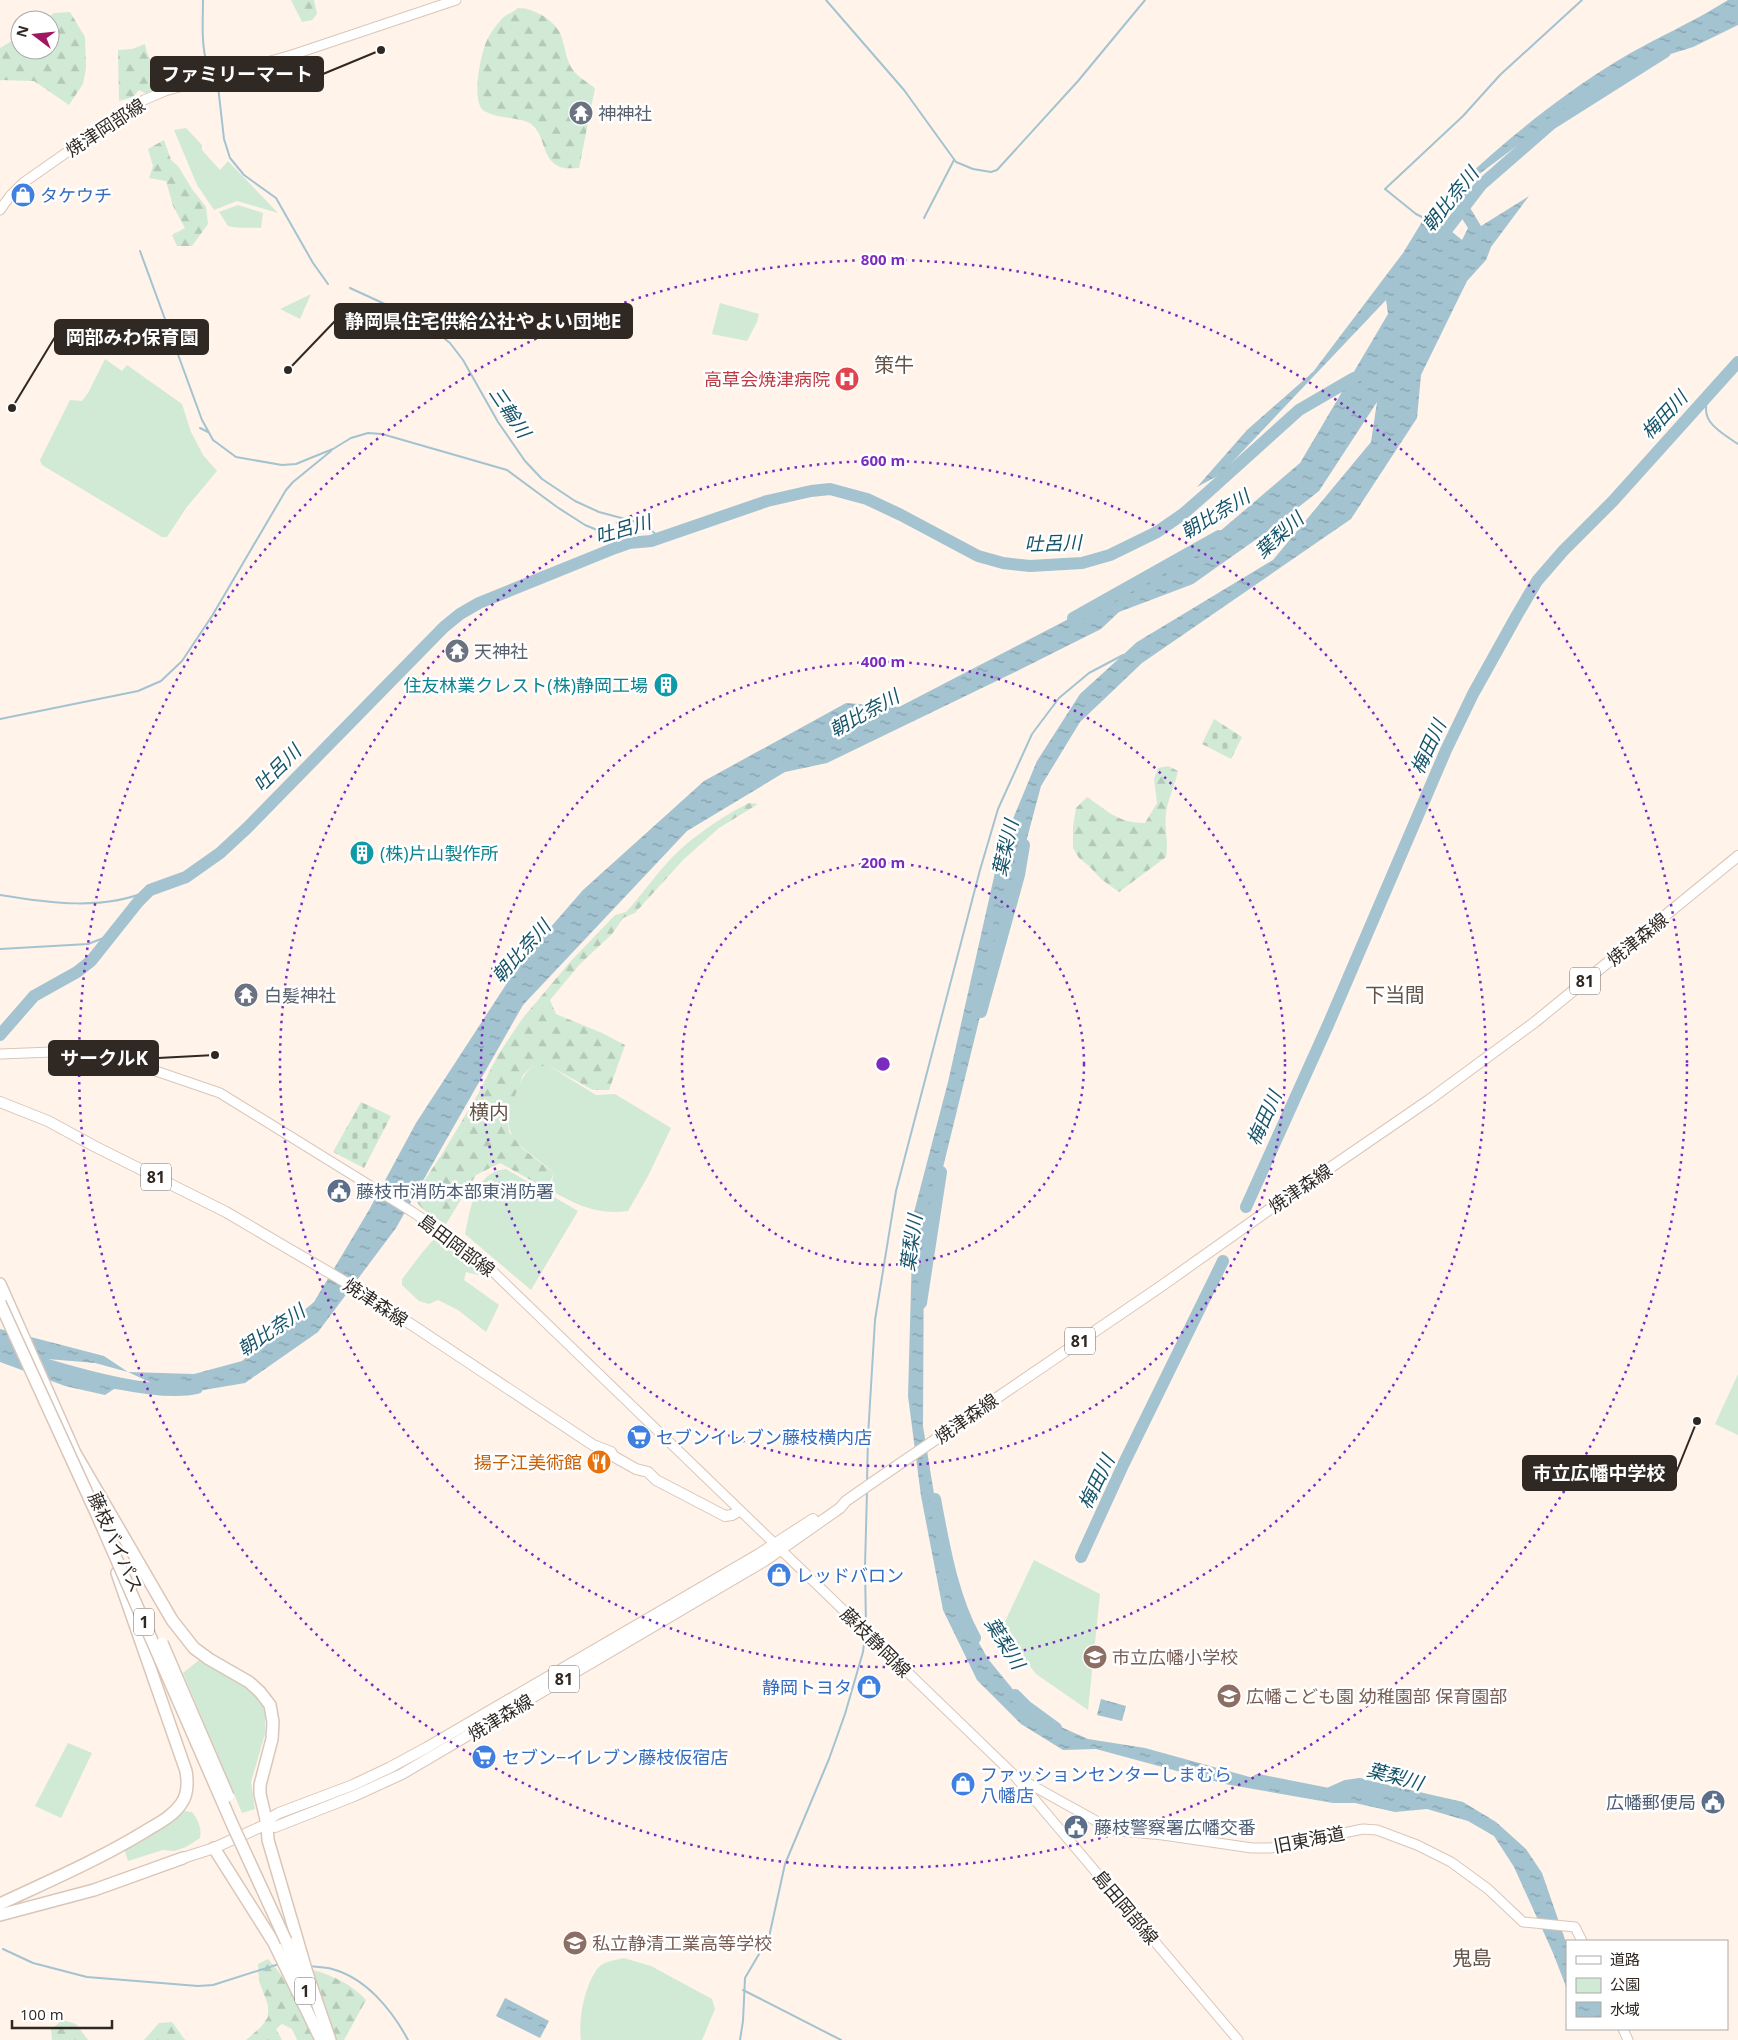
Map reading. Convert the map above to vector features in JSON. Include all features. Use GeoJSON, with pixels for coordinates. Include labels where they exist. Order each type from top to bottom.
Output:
{"type":"FeatureCollection","features":[{"type":"Feature","properties":{"kind":"highway","name":"藤枝バイパス"},"geometry":{"type":"LineString","coordinates":[[0,1284],[213,1760],[325,2040]]}},
{"type":"Feature","properties":{"kind":"highway","name":"藤枝バイパス"},"geometry":{"type":"LineString","coordinates":[[0,1303],[98,1517],[233,1826],[286,1941]]}},
{"type":"Feature","properties":{"kind":"highway"},"geometry":{"type":"LineString","coordinates":[[76,1453],[172,1620],[194,1648],[209,1660],[249,1682],[266,1698],[270,1705],[273,1722],[272,1738],[260,1794],[267,1824],[268,1840],[307,1973],[330,2040]]}},
{"type":"Feature","properties":{"kind":"highway","name":"1"},"geometry":{"type":"LineString","coordinates":[[0,1904],[96,1860],[129,1842],[164,1820],[181,1804],[186,1794],[188,1785],[186,1771],[98,1517]]}},
{"type":"Feature","properties":{"kind":"highway"},"geometry":{"type":"LineString","coordinates":[[214,1848],[274,1943],[321,2040]]}},
{"type":"Feature","properties":{"kind":"highway"},"geometry":{"type":"LineString","coordinates":[[0,1909],[85,1887],[184,1858]]}},
{"type":"Feature","properties":{"kind":"highway"},"geometry":{"type":"LineString","coordinates":[[0,1914],[94,1890],[184,1858]]}},
{"type":"Feature","properties":{"kind":"main road","name":"焼津岡部線"},"geometry":{"type":"LineString","coordinates":[[0,210],[23,183],[144,100],[165,91],[292,56],[456,0]]}},
{"type":"Feature","properties":{"kind":"main road","name":"焼津森線"},"geometry":{"type":"LineString","coordinates":[[184,1858],[214,1848],[267,1824],[276,1827],[354,1796],[402,1774],[680,1612],[778,1546],[840,1508],[846,1501],[902,1462],[1160,1287],[1450,1086],[1542,1016],[1738,856]]}},
{"type":"Feature","properties":{"kind":"main road","name":"島田岡部線"},"geometry":{"type":"LineString","coordinates":[[0,1054],[52,1052],[108,1059],[147,1068],[228,1098],[453,1239],[489,1268],[739,1511]]}},
{"type":"Feature","properties":{"kind":"main road","name":"焼津森線"},"geometry":{"type":"LineString","coordinates":[[0,1102],[48,1121],[94,1146],[218,1207],[364,1293],[593,1445],[611,1452],[613,1456],[648,1472],[656,1480],[724,1516],[732,1515],[739,1511]]}},
{"type":"Feature","properties":{"kind":"main road","name":"藤枝静岡線"},"geometry":{"type":"LineString","coordinates":[[739,1511],[778,1546],[1013,1774]]}},
{"type":"Feature","properties":{"kind":"main road","name":"島田岡部線"},"geometry":{"type":"LineString","coordinates":[[1013,1774],[1238,2040]]}},
{"type":"Feature","properties":{"kind":"main road","name":"旧東海道"},"geometry":{"type":"LineString","coordinates":[[1013,1774],[1107,1827],[1120,1831],[1163,1835],[1252,1848],[1270,1848],[1364,1829],[1384,1832],[1446,1859],[1488,1889],[1523,1922],[1575,1927],[1582,1940]]}},
{"type":"Feature","properties":{"kind":"green space"},"geometry":{"type":"Polygon","coordinates":[[[291,0],[314,0],[317,14],[312,20],[302,22],[291,0]]]}},
{"type":"Feature","properties":{"kind":"green space"},"geometry":{"type":"Polygon","coordinates":[[[518,8],[536,12],[553,23],[560,33],[571,67],[579,76],[595,88],[579,168],[562,168],[554,163],[546,153],[539,134],[531,124],[488,113],[479,105],[478,76],[487,40],[502,19],[518,8]]]}},
{"type":"Feature","properties":{"kind":"green space"},"geometry":{"type":"Polygon","coordinates":[[[70,12],[85,37],[86,68],[83,84],[69,105],[34,81],[0,81],[0,48],[10,42],[10,60],[60,60],[60,13],[70,12]]]}},
{"type":"Feature","properties":{"kind":"green space"},"geometry":{"type":"Polygon","coordinates":[[[145,44],[156,74],[154,87],[149,95],[139,90],[133,97],[119,101],[118,50],[132,49],[145,44]]]}},
{"type":"Feature","properties":{"kind":"green space"},"geometry":{"type":"Polygon","coordinates":[[[186,128],[202,145],[202,150],[220,170],[228,161],[278,213],[237,201],[214,210],[197,185],[174,130],[186,128]]]}},
{"type":"Feature","properties":{"kind":"green space"},"geometry":{"type":"Polygon","coordinates":[[[164,140],[171,160],[178,166],[206,207],[208,224],[192,246],[177,246],[172,235],[185,228],[173,206],[166,181],[149,178],[153,166],[148,149],[164,140]]]}},
{"type":"Feature","properties":{"kind":"green space"},"geometry":{"type":"Polygon","coordinates":[[[238,205],[263,213],[261,228],[228,226],[219,212],[238,205]]]}},
{"type":"Feature","properties":{"kind":"green space"},"geometry":{"type":"Polygon","coordinates":[[[311,294],[300,319],[280,309],[311,294]]]}},
{"type":"Feature","properties":{"kind":"green space"},"geometry":{"type":"Polygon","coordinates":[[[720,303],[759,314],[747,341],[712,334],[720,303]]]}},
{"type":"Feature","properties":{"kind":"green space"},"geometry":{"type":"Polygon","coordinates":[[[105,359],[122,371],[127,365],[182,404],[191,432],[203,455],[217,471],[186,508],[167,537],[162,537],[42,465],[40,460],[70,400],[82,401],[105,359]]]}},
{"type":"Feature","properties":{"kind":"green space"},"geometry":{"type":"Polygon","coordinates":[[[1214,719],[1242,737],[1231,759],[1202,744],[1214,719]]]}},
{"type":"Feature","properties":{"kind":"green space"},"geometry":{"type":"Polygon","coordinates":[[[1168,766],[1178,771],[1166,813],[1166,857],[1119,892],[1101,879],[1079,858],[1073,848],[1073,827],[1076,808],[1087,797],[1120,818],[1145,823],[1157,803],[1154,779],[1158,768],[1168,766]]]}},
{"type":"Feature","properties":{"kind":"green space"},"geometry":{"type":"Polygon","coordinates":[[[749,803],[758,804],[719,828],[683,860],[635,913],[623,918],[612,934],[580,964],[550,1000],[556,1014],[602,1033],[625,1045],[609,1090],[593,1090],[549,1066],[533,1066],[523,1075],[507,1116],[509,1132],[523,1149],[554,1173],[547,1189],[500,1163],[476,1175],[446,1224],[427,1212],[419,1205],[414,1196],[444,1151],[478,1094],[498,1055],[522,1019],[570,962],[615,915],[626,912],[676,853],[706,829],[749,803]]]}},
{"type":"Feature","properties":{"kind":"green space"},"geometry":{"type":"Polygon","coordinates":[[[533,1066],[549,1066],[596,1095],[615,1094],[671,1128],[648,1176],[628,1211],[606,1212],[587,1208],[550,1190],[554,1173],[516,1141],[508,1123],[509,1111],[520,1084],[533,1066]]]}},
{"type":"Feature","properties":{"kind":"green space"},"geometry":{"type":"Polygon","coordinates":[[[361,1102],[391,1116],[364,1168],[333,1152],[361,1102]]]}},
{"type":"Feature","properties":{"kind":"green space"},"geometry":{"type":"Polygon","coordinates":[[[506,1169],[578,1211],[531,1290],[465,1234],[472,1203],[481,1184],[495,1172],[506,1169]]]}},
{"type":"Feature","properties":{"kind":"green space"},"geometry":{"type":"Polygon","coordinates":[[[435,1239],[445,1244],[479,1270],[482,1276],[466,1272],[464,1280],[499,1305],[486,1332],[458,1310],[438,1300],[429,1304],[419,1301],[402,1285],[402,1279],[435,1239]]]}},
{"type":"Feature","properties":{"kind":"green space"},"geometry":{"type":"Polygon","coordinates":[[[1738,1374],[1738,1435],[1715,1424],[1738,1374]]]}},
{"type":"Feature","properties":{"kind":"green space"},"geometry":{"type":"Polygon","coordinates":[[[1034,1560],[1100,1594],[1088,1710],[1036,1674],[1001,1630],[1034,1560]]]}},
{"type":"Feature","properties":{"kind":"green space"},"geometry":{"type":"Polygon","coordinates":[[[199,1660],[239,1682],[259,1696],[265,1712],[265,1734],[251,1782],[255,1809],[242,1813],[183,1673],[199,1660]]]}},
{"type":"Feature","properties":{"kind":"green space"},"geometry":{"type":"Polygon","coordinates":[[[68,1743],[92,1753],[61,1818],[35,1806],[68,1743]]]}},
{"type":"Feature","properties":{"kind":"green space"},"geometry":{"type":"Polygon","coordinates":[[[184,1811],[192,1812],[196,1818],[200,1827],[200,1838],[186,1847],[174,1851],[163,1850],[128,1861],[124,1848],[184,1811]]]}},
{"type":"Feature","properties":{"kind":"green space"},"geometry":{"type":"Polygon","coordinates":[[[624,1958],[651,1966],[712,1999],[715,2009],[702,2040],[581,2040],[582,2012],[586,1992],[593,1975],[603,1964],[624,1958]]]}},
{"type":"Feature","properties":{"kind":"green space"},"geometry":{"type":"Polygon","coordinates":[[[268,1959],[289,1987],[315,2040],[297,2040],[292,2029],[282,2024],[276,2029],[282,2040],[246,2040],[261,2027],[268,2017],[268,2005],[259,1981],[258,1964],[268,1959]]]}},
{"type":"Feature","properties":{"kind":"green space"},"geometry":{"type":"Polygon","coordinates":[[[313,1970],[342,1981],[366,2000],[344,2040],[336,2040],[313,1970]]]}},
{"type":"Feature","properties":{"kind":"green space"},"geometry":{"type":"Polygon","coordinates":[[[63,2020],[76,2024],[88,2040],[52,2040],[51,2029],[63,2020]]]}},
{"type":"Feature","properties":{"kind":"green space"},"geometry":{"type":"Polygon","coordinates":[[[172,2022],[185,2040],[144,2040],[159,2023],[172,2022]]]}},
{"type":"Feature","properties":{"kind":"water"},"geometry":{"type":"Polygon","coordinates":[[[1728,0],[1738,0],[1738,25],[1693,47],[1642,63],[1566,109],[1466,184],[1469,206],[1481,226],[1529,196],[1491,247],[1486,260],[1467,281],[1421,375],[1417,418],[1351,519],[1142,663],[1080,722],[1041,786],[985,996],[924,1245],[923,1426],[950,1592],[988,1659],[1034,1715],[1088,1739],[1145,1748],[1286,1787],[1328,1794],[1367,1780],[1463,1802],[1496,1822],[1526,1849],[1542,1873],[1566,1942],[1566,1986],[1514,1867],[1494,1836],[1468,1821],[1427,1809],[1395,1812],[1355,1803],[1333,1803],[1225,1784],[1096,1749],[1063,1750],[1021,1724],[977,1680],[943,1610],[921,1496],[908,1396],[913,1216],[948,1082],[1000,850],[1037,761],[1080,694],[1137,642],[1273,560],[1371,442],[1377,402],[1319,491],[1268,531],[1193,584],[1119,612],[1101,629],[827,763],[785,772],[687,831],[523,1005],[396,1228],[318,1332],[245,1383],[192,1392],[156,1385],[128,1372],[194,1374],[242,1361],[314,1302],[369,1210],[416,1123],[522,960],[583,890],[704,781],[846,703],[899,707],[1192,555],[1300,463],[1388,314],[1386,300],[1221,474],[1197,487],[1247,430],[1313,372],[1403,253],[1428,212],[1462,240],[1468,228],[1456,209],[1458,185],[1496,151],[1555,103],[1596,74],[1644,45],[1728,0]]]}},
{"type":"Feature","properties":{"kind":"water"},"geometry":{"type":"Polygon","coordinates":[[[0,1329],[104,1356],[128,1372],[95,1363],[48,1359],[63,1375],[116,1382],[149,1391],[114,1389],[105,1395],[65,1386],[0,1362],[0,1329]]]}},
{"type":"Feature","properties":{"kind":"water"},"geometry":{"type":"Polygon","coordinates":[[[1101,1699],[1126,1706],[1122,1721],[1097,1715],[1101,1699]]]}},
{"type":"Feature","properties":{"kind":"water"},"geometry":{"type":"Polygon","coordinates":[[[505,1998],[549,2021],[540,2038],[496,2016],[505,1998]]]}},
{"type":"Feature","properties":{"kind":"waterway","name":"三輪川"},"geometry":{"type":"LineString","coordinates":[[203,0],[205,57],[211,74]]}},
{"type":"Feature","properties":{"kind":"waterway"},"geometry":{"type":"LineString","coordinates":[[826,0],[904,90],[956,162],[973,169],[991,172],[997,170],[1078,81],[1145,0]]}},
{"type":"Feature","properties":{"kind":"waterway"},"geometry":{"type":"LineString","coordinates":[[1426,219],[1416,214],[1385,189],[1463,116],[1500,75],[1582,0]]}},
{"type":"Feature","properties":{"kind":"waterway","name":"朝比奈川"},"geometry":{"type":"LineString","coordinates":[[1438,241],[1481,185],[1551,124],[1665,52]]}},
{"type":"Feature","properties":{"kind":"waterway","name":"三輪川"},"geometry":{"type":"LineString","coordinates":[[214,80],[218,86],[224,139],[230,158],[244,175],[276,198],[313,263],[328,284]]}},
{"type":"Feature","properties":{"kind":"waterway"},"geometry":{"type":"LineString","coordinates":[[924,218],[954,160]]}},
{"type":"Feature","properties":{"kind":"waterway"},"geometry":{"type":"LineString","coordinates":[[140,251],[202,420],[213,440],[236,457],[282,465],[296,464],[333,449],[351,438],[368,433],[382,434],[507,470],[585,525],[629,543]]}},
{"type":"Feature","properties":{"kind":"waterway","name":"三輪川"},"geometry":{"type":"LineString","coordinates":[[350,288],[424,322],[450,343],[463,360],[498,422],[525,461],[542,479],[575,501],[599,512],[644,524],[659,537]]}},
{"type":"Feature","properties":{"kind":"waterway","name":"梅田川"},"geometry":{"type":"LineString","coordinates":[[1246,1207],[1328,1025],[1446,750],[1473,694],[1517,615],[1537,581],[1563,551],[1613,501],[1738,362]]}},
{"type":"Feature","properties":{"kind":"waterway","name":"吐呂川"},"geometry":{"type":"LineString","coordinates":[[0,1035],[34,996],[77,972],[91,961],[138,902],[150,890],[186,877],[220,853],[247,828],[444,627],[460,614],[479,603],[629,543],[651,541],[767,501],[811,491],[830,489],[867,499],[978,556],[1003,563],[1030,566],[1082,563],[1110,555],[1157,532],[1183,514],[1299,410],[1354,378]]}},
{"type":"Feature","properties":{"kind":"waterway"},"geometry":{"type":"LineString","coordinates":[[1710,393],[1706,410],[1711,423],[1716,429],[1738,444]]}},
{"type":"Feature","properties":{"kind":"waterway"},"geometry":{"type":"LineString","coordinates":[[200,428],[208,432]]}},
{"type":"Feature","properties":{"kind":"waterway"},"geometry":{"type":"LineString","coordinates":[[0,719],[138,691],[161,681],[182,661],[212,616],[286,490],[331,451]]}},
{"type":"Feature","properties":{"kind":"waterway","name":"朝比奈川"},"geometry":{"type":"LineString","coordinates":[[1073,618],[1219,536]]}},
{"type":"Feature","properties":{"kind":"waterway"},"geometry":{"type":"LineString","coordinates":[[867,1482],[875,1320],[896,1191],[980,870],[998,809],[1032,734],[1059,698],[1089,673],[1123,655]]}},
{"type":"Feature","properties":{"kind":"waterway","name":"葉梨川"},"geometry":{"type":"LineString","coordinates":[[981,1012],[1019,875],[1024,845]]}},
{"type":"Feature","properties":{"kind":"waterway"},"geometry":{"type":"LineString","coordinates":[[0,895],[37,901],[95,903],[133,897],[150,890]]}},
{"type":"Feature","properties":{"kind":"waterway"},"geometry":{"type":"LineString","coordinates":[[0,949],[88,944],[114,934]]}},
{"type":"Feature","properties":{"kind":"waterway","name":"葉梨川"},"geometry":{"type":"LineString","coordinates":[[921,1303],[941,1172]]}},
{"type":"Feature","properties":{"kind":"waterway","name":"梅田川"},"geometry":{"type":"LineString","coordinates":[[1081,1557],[1124,1463],[1223,1261]]}},
{"type":"Feature","properties":{"kind":"waterway","name":"朝比奈川"},"geometry":{"type":"LineString","coordinates":[[41,1363],[97,1379],[141,1387],[161,1390],[197,1388]]}},
{"type":"Feature","properties":{"kind":"waterway"},"geometry":{"type":"LineString","coordinates":[[866,1627],[867,1491]]}},
{"type":"Feature","properties":{"kind":"waterway","name":"葉梨川"},"geometry":{"type":"LineString","coordinates":[[935,1499],[955,1588],[960,1605],[975,1638]]}},
{"type":"Feature","properties":{"kind":"waterway"},"geometry":{"type":"LineString","coordinates":[[740,2040],[745,1978],[769,1937],[785,1864],[829,1759],[845,1714],[863,1652],[865,1636]]}},
{"type":"Feature","properties":{"kind":"waterway","name":"葉梨川"},"geometry":{"type":"LineString","coordinates":[[1015,1695],[1026,1706],[1056,1728]]}},
{"type":"Feature","properties":{"kind":"waterway","name":"葉梨川"},"geometry":{"type":"LineString","coordinates":[[1258,1780],[1328,1794],[1346,1786],[1360,1784],[1374,1793]]}},
{"type":"Feature","properties":{"kind":"waterway"},"geometry":{"type":"LineString","coordinates":[[3,1949],[33,1963],[87,1977],[198,1986],[213,1985],[279,1964]]}},
{"type":"Feature","properties":{"kind":"waterway"},"geometry":{"type":"LineString","coordinates":[[308,1966],[329,1968],[344,1973],[367,1988],[386,2007],[408,2040]]}},
{"type":"Feature","properties":{"kind":"waterway"},"geometry":{"type":"LineString","coordinates":[[743,1990],[841,2040]]}},
{"type":"Feature","properties":{"kind":"place","name":"ファミリーマート"},"geometry":{"type":"Point","coordinates":[381,50]}},
{"type":"Feature","properties":{"kind":"place","name":"神神社"},"geometry":{"type":"Point","coordinates":[581,113]}},
{"type":"Feature","properties":{"kind":"place","name":"タケウチ"},"geometry":{"type":"Point","coordinates":[23,195]}},
{"type":"Feature","properties":{"kind":"place","name":"静岡県住宅供給公社やよい団地E"},"geometry":{"type":"Point","coordinates":[288,370]}},
{"type":"Feature","properties":{"kind":"place","name":"高草会焼津病院"},"geometry":{"type":"Point","coordinates":[847,379]}},
{"type":"Feature","properties":{"kind":"place","name":"岡部みわ保育園"},"geometry":{"type":"Point","coordinates":[12,408]}},
{"type":"Feature","properties":{"kind":"place","name":"天神社"},"geometry":{"type":"Point","coordinates":[457,651]}},
{"type":"Feature","properties":{"kind":"place","name":"住友林業クレスト(株)静岡工場"},"geometry":{"type":"Point","coordinates":[666,685]}},
{"type":"Feature","properties":{"kind":"place","name":"(株)片山製作所"},"geometry":{"type":"Point","coordinates":[362,853]}},
{"type":"Feature","properties":{"kind":"place","name":"白髪神社"},"geometry":{"type":"Point","coordinates":[246,995]}},
{"type":"Feature","properties":{"kind":"place","name":"サークルK"},"geometry":{"type":"Point","coordinates":[215,1055]}},
{"type":"Feature","properties":{"kind":"place","name":"藤枝市消防本部東消防署"},"geometry":{"type":"Point","coordinates":[339,1191]}},
{"type":"Feature","properties":{"kind":"place","name":"市立広幡中学校"},"geometry":{"type":"Point","coordinates":[1697,1421]}},
{"type":"Feature","properties":{"kind":"place","name":"セブンイレブン藤枝横内店"},"geometry":{"type":"Point","coordinates":[639,1437]}},
{"type":"Feature","properties":{"kind":"place","name":"揚子江美術館"},"geometry":{"type":"Point","coordinates":[599,1462]}},
{"type":"Feature","properties":{"kind":"place","name":"レッドバロン"},"geometry":{"type":"Point","coordinates":[779,1575]}},
{"type":"Feature","properties":{"kind":"place","name":"市立広幡小学校"},"geometry":{"type":"Point","coordinates":[1095,1657]}},
{"type":"Feature","properties":{"kind":"place","name":"静岡トヨタ"},"geometry":{"type":"Point","coordinates":[869,1687]}},
{"type":"Feature","properties":{"kind":"place","name":"広幡こども園 幼稚園部 保育園部"},"geometry":{"type":"Point","coordinates":[1229,1696]}},
{"type":"Feature","properties":{"kind":"place","name":"セブン−イレブン藤枝仮宿店"},"geometry":{"type":"Point","coordinates":[484,1757]}},
{"type":"Feature","properties":{"kind":"place","name":"ファッションセンターしまむら 八幡店"},"geometry":{"type":"Point","coordinates":[963,1784]}},
{"type":"Feature","properties":{"kind":"place","name":"広幡郵便局"},"geometry":{"type":"Point","coordinates":[1713,1802]}},
{"type":"Feature","properties":{"kind":"place","name":"藤枝警察署広幡交番"},"geometry":{"type":"Point","coordinates":[1076,1827]}},
{"type":"Feature","properties":{"kind":"place","name":"私立静清工業高等学校"},"geometry":{"type":"Point","coordinates":[575,1943]}},
{"type":"Feature","properties":{"kind":"district","name":"策牛"},"geometry":{"type":"Point","coordinates":[894,364]}},
{"type":"Feature","properties":{"kind":"district","name":"下当間"},"geometry":{"type":"Point","coordinates":[1395,994]}},
{"type":"Feature","properties":{"kind":"district","name":"横内"},"geometry":{"type":"Point","coordinates":[489,1111]}},
{"type":"Feature","properties":{"kind":"district","name":"鬼島"},"geometry":{"type":"Point","coordinates":[1472,1957]}}]}
